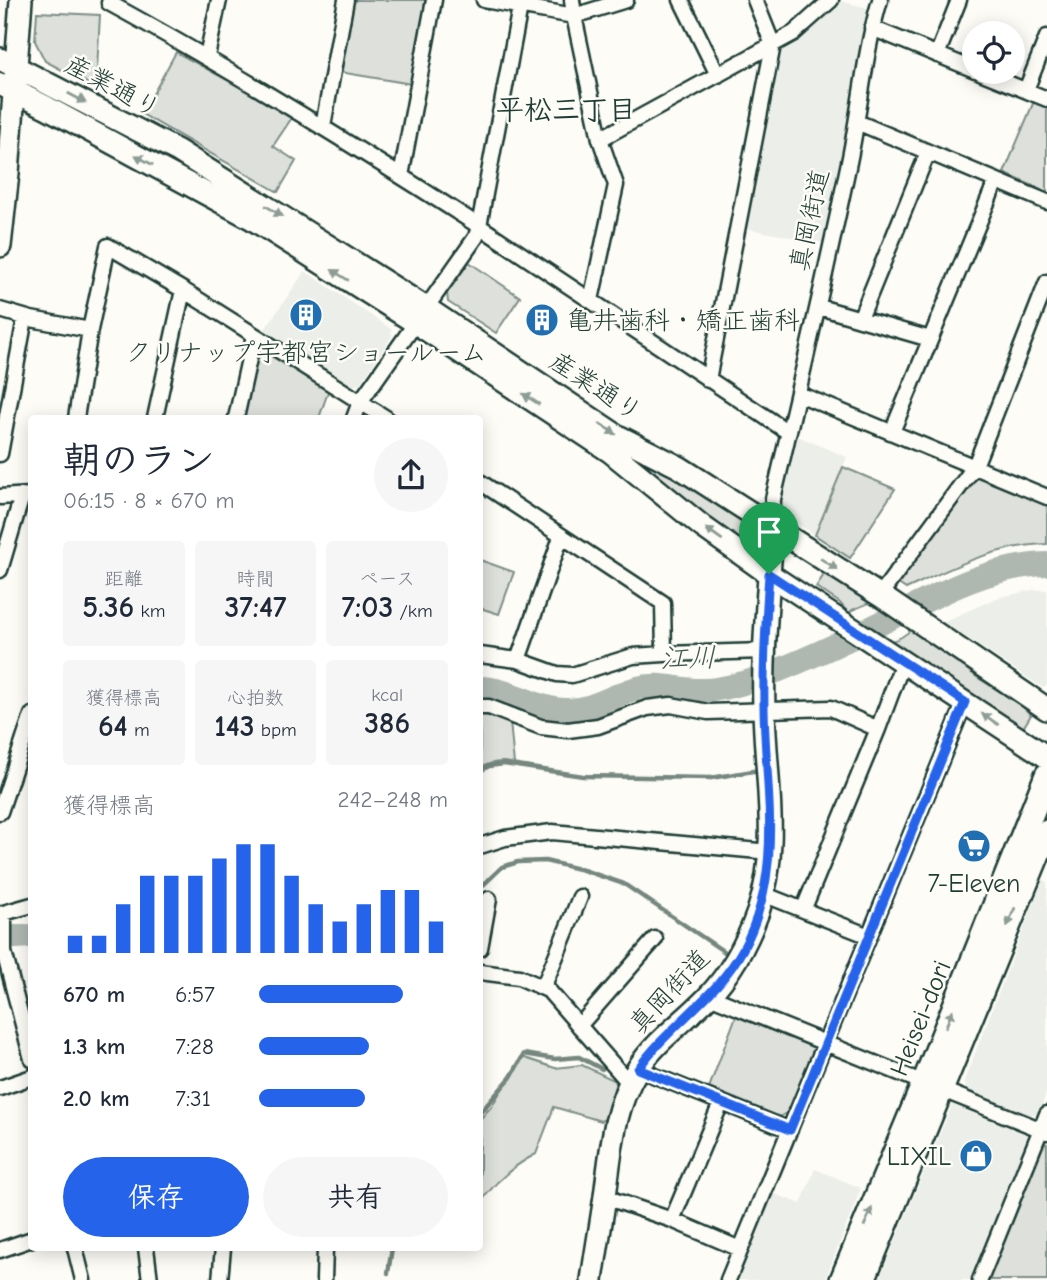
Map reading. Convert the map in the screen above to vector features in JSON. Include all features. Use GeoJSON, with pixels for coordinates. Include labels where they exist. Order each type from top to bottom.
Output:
{"type":"FeatureCollection","features":[{"type":"Feature","properties":{"kind":"main road","name":"Heisei-dori"},"geometry":{"type":"LineString","coordinates":[[863,1280],[1047,775]]}},
{"type":"Feature","properties":{"kind":"main road","name":"Heisei-dori"},"geometry":{"type":"LineString","coordinates":[[842,1280],[1047,831]]}},
{"type":"Feature","properties":{"kind":"street"},"geometry":{"type":"LineString","coordinates":[[0,246],[8,63],[20,0]]}},
{"type":"Feature","properties":{"kind":"street"},"geometry":{"type":"LineString","coordinates":[[110,0],[109,3],[207,56],[323,126],[479,226],[788,432]]}},
{"type":"Feature","properties":{"kind":"street"},"geometry":{"type":"LineString","coordinates":[[207,56],[219,0]]}},
{"type":"Feature","properties":{"kind":"street"},"geometry":{"type":"LineString","coordinates":[[323,126],[346,0]]}},
{"type":"Feature","properties":{"kind":"street"},"geometry":{"type":"LineString","coordinates":[[401,176],[434,0]]}},
{"type":"Feature","properties":{"kind":"street"},"geometry":{"type":"LineString","coordinates":[[484,0],[574,16],[626,0]]}},
{"type":"Feature","properties":{"kind":"street"},"geometry":{"type":"LineString","coordinates":[[572,0],[600,139],[616,185],[591,300]]}},
{"type":"Feature","properties":{"kind":"street"},"geometry":{"type":"LineString","coordinates":[[681,0],[718,75]]}},
{"type":"Feature","properties":{"kind":"street"},"geometry":{"type":"LineString","coordinates":[[708,380],[773,46],[755,0]]}},
{"type":"Feature","properties":{"kind":"street"},"geometry":{"type":"LineString","coordinates":[[600,139],[773,46],[794,33],[831,0]]}},
{"type":"Feature","properties":{"kind":"street","name":"真岡街道"},"geometry":{"type":"LineString","coordinates":[[592,1280],[612,1136],[621,1100],[652,1049],[709,996],[742,950],[764,894],[770,852],[770,792],[764,654],[773,499],[819,307],[857,122],[872,28],[880,0]]}},
{"type":"Feature","properties":{"kind":"street"},"geometry":{"type":"LineString","coordinates":[[937,55],[959,0]]}},
{"type":"Feature","properties":{"kind":"street"},"geometry":{"type":"LineString","coordinates":[[355,415],[360,402],[477,237],[520,7]]}},
{"type":"Feature","properties":{"kind":"street"},"geometry":{"type":"LineString","coordinates":[[872,28],[962,65]]}},
{"type":"Feature","properties":{"kind":"street"},"geometry":{"type":"LineString","coordinates":[[1026,90],[1047,37]]}},
{"type":"Feature","properties":{"kind":"street","name":"産業通り"},"geometry":{"type":"LineString","coordinates":[[8,63],[178,151],[421,316],[611,452],[703,527],[769,574],[903,662]]}},
{"type":"Feature","properties":{"kind":"street"},"geometry":{"type":"LineString","coordinates":[[1011,84],[1047,99]]}},
{"type":"Feature","properties":{"kind":"street","name":"産業通り"},"geometry":{"type":"LineString","coordinates":[[7,88],[251,218],[421,316],[616,435],[679,467],[923,623],[1047,709]]}},
{"type":"Feature","properties":{"kind":"street"},"geometry":{"type":"LineString","coordinates":[[857,122],[1047,202]]}},
{"type":"Feature","properties":{"kind":"street"},"geometry":{"type":"LineString","coordinates":[[860,319],[928,152]]}},
{"type":"Feature","properties":{"kind":"street"},"geometry":{"type":"LineString","coordinates":[[892,432],[996,181]]}},
{"type":"Feature","properties":{"kind":"street"},"geometry":{"type":"LineString","coordinates":[[76,415],[90,330],[108,246],[381,415]]}},
{"type":"Feature","properties":{"kind":"street"},"geometry":{"type":"LineString","coordinates":[[883,598],[975,466],[1047,282]]}},
{"type":"Feature","properties":{"kind":"street"},"geometry":{"type":"LineString","coordinates":[[156,415],[183,290]]}},
{"type":"Feature","properties":{"kind":"street"},"geometry":{"type":"LineString","coordinates":[[819,307],[930,339]]}},
{"type":"Feature","properties":{"kind":"street"},"geometry":{"type":"LineString","coordinates":[[0,310],[25,318],[90,330]]}},
{"type":"Feature","properties":{"kind":"street"},"geometry":{"type":"LineString","coordinates":[[0,454],[25,318]]}},
{"type":"Feature","properties":{"kind":"street"},"geometry":{"type":"LineString","coordinates":[[237,415],[254,336]]}},
{"type":"Feature","properties":{"kind":"street"},"geometry":{"type":"LineString","coordinates":[[799,394],[1047,497]]}},
{"type":"Feature","properties":{"kind":"street"},"geometry":{"type":"LineString","coordinates":[[483,484],[663,603],[663,654]]}},
{"type":"Feature","properties":{"kind":"street"},"geometry":{"type":"LineString","coordinates":[[0,498],[27,495],[0,570]]}},
{"type":"Feature","properties":{"kind":"street"},"geometry":{"type":"LineString","coordinates":[[518,660],[561,537]]}},
{"type":"Feature","properties":{"kind":"street"},"geometry":{"type":"LineString","coordinates":[[483,655],[518,660],[548,671],[572,675],[633,656],[764,654]]}},
{"type":"Feature","properties":{"kind":"street"},"geometry":{"type":"LineString","coordinates":[[804,908],[903,662],[1047,757]]}},
{"type":"Feature","properties":{"kind":"street"},"geometry":{"type":"LineString","coordinates":[[483,707],[541,727],[568,730],[598,726],[648,708],[671,705],[708,712],[764,702],[831,708],[878,729]]}},
{"type":"Feature","properties":{"kind":"street"},"geometry":{"type":"LineString","coordinates":[[728,1280],[965,702]]}},
{"type":"Feature","properties":{"kind":"street"},"geometry":{"type":"LineString","coordinates":[[0,812],[28,727]]}},
{"type":"Feature","properties":{"kind":"street"},"geometry":{"type":"LineString","coordinates":[[483,845],[505,838],[552,832],[770,852]]}},
{"type":"Feature","properties":{"kind":"street"},"geometry":{"type":"LineString","coordinates":[[764,894],[869,936]]}},
{"type":"Feature","properties":{"kind":"street"},"geometry":{"type":"LineString","coordinates":[[543,988],[580,897]]}},
{"type":"Feature","properties":{"kind":"street"},"geometry":{"type":"LineString","coordinates":[[483,932],[489,899]]}},
{"type":"Feature","properties":{"kind":"street"},"geometry":{"type":"LineString","coordinates":[[28,906],[2,914],[4,952],[28,1044]]}},
{"type":"Feature","properties":{"kind":"street"},"geometry":{"type":"LineString","coordinates":[[579,1026],[655,939]]}},
{"type":"Feature","properties":{"kind":"street"},"geometry":{"type":"LineString","coordinates":[[483,972],[519,977],[548,990],[579,1026],[634,1076],[721,1103],[790,1130]]}},
{"type":"Feature","properties":{"kind":"street"},"geometry":{"type":"LineString","coordinates":[[709,996],[1044,1131]]}},
{"type":"Feature","properties":{"kind":"street"},"geometry":{"type":"LineString","coordinates":[[0,1088],[28,1078]]}},
{"type":"Feature","properties":{"kind":"street"},"geometry":{"type":"LineString","coordinates":[[672,1220],[721,1103]]}},
{"type":"Feature","properties":{"kind":"street"},"geometry":{"type":"LineString","coordinates":[[980,1280],[1044,1131],[1047,1114]]}},
{"type":"Feature","properties":{"kind":"street"},"geometry":{"type":"LineString","coordinates":[[605,1197],[672,1220],[740,1249]]}},
{"type":"Feature","properties":{"kind":"street"},"geometry":{"type":"LineString","coordinates":[[0,1250],[28,1241]]}},
{"type":"Feature","properties":{"kind":"street"},"geometry":{"type":"LineString","coordinates":[[76,1251],[83,1280]]}},
{"type":"Feature","properties":{"kind":"street"},"geometry":{"type":"LineString","coordinates":[[146,1251],[150,1280]]}},
{"type":"Feature","properties":{"kind":"street"},"geometry":{"type":"LineString","coordinates":[[220,1280],[223,1251]]}},
{"type":"Feature","properties":{"kind":"street"},"geometry":{"type":"LineString","coordinates":[[324,1280],[325,1251]]}},
{"type":"Feature","properties":{"kind":"shaded area"},"geometry":{"type":"Polygon","coordinates":[[[351,0],[425,0],[427,3],[412,84],[339,72],[351,0]]]}},
{"type":"Feature","properties":{"kind":"shaded area"},"geometry":{"type":"Polygon","coordinates":[[[840,1],[868,8],[855,95],[824,243],[743,228],[779,54],[783,45],[799,38],[840,1]]]}},
{"type":"Feature","properties":{"kind":"shaded area"},"geometry":{"type":"Polygon","coordinates":[[[37,12],[100,15],[96,88],[45,61],[35,41],[37,12]]]}},
{"type":"Feature","properties":{"kind":"shaded area"},"geometry":{"type":"Polygon","coordinates":[[[176,52],[293,116],[273,146],[296,161],[278,192],[142,114],[176,52]]]}},
{"type":"Feature","properties":{"kind":"shaded area"},"geometry":{"type":"Polygon","coordinates":[[[1034,101],[1047,105],[1047,192],[1004,173],[1034,101]]]}},
{"type":"Feature","properties":{"kind":"shaded area"},"geometry":{"type":"Polygon","coordinates":[[[469,262],[520,297],[496,333],[448,302],[447,293],[469,262]]]}},
{"type":"Feature","properties":{"kind":"shaded area"},"geometry":{"type":"Polygon","coordinates":[[[305,271],[391,329],[392,336],[360,384],[351,386],[263,332],[305,271]]]}},
{"type":"Feature","properties":{"kind":"shaded area"},"geometry":{"type":"Polygon","coordinates":[[[447,328],[744,523],[749,531],[746,538],[736,540],[447,328]]]}},
{"type":"Feature","properties":{"kind":"shaded area"},"geometry":{"type":"Polygon","coordinates":[[[265,350],[329,389],[320,415],[241,415],[255,355],[265,350]]]}},
{"type":"Feature","properties":{"kind":"shaded area"},"geometry":{"type":"Polygon","coordinates":[[[795,435],[847,457],[815,535],[781,513],[779,504],[795,435]]]}},
{"type":"Feature","properties":{"kind":"shaded area"},"geometry":{"type":"Polygon","coordinates":[[[843,467],[895,489],[850,558],[815,535],[843,467]]]}},
{"type":"Feature","properties":{"kind":"shaded area"},"geometry":{"type":"Polygon","coordinates":[[[983,475],[1047,502],[1047,544],[992,553],[906,589],[897,583],[972,479],[983,475]]]}},
{"type":"Feature","properties":{"kind":"shaded area"},"geometry":{"type":"Polygon","coordinates":[[[483,561],[514,572],[499,614],[483,609],[483,561]]]}},
{"type":"Feature","properties":{"kind":"shaded area"},"geometry":{"type":"Polygon","coordinates":[[[827,570],[874,601],[852,610],[849,614],[840,603],[816,587],[827,570]]]}},
{"type":"Feature","properties":{"kind":"shaded area"},"geometry":{"type":"Polygon","coordinates":[[[1033,590],[1047,590],[1047,686],[1043,688],[943,622],[997,598],[1033,590]]]}},
{"type":"Feature","properties":{"kind":"shaded area"},"geometry":{"type":"Polygon","coordinates":[[[913,627],[978,678],[1020,704],[1031,715],[1023,728],[887,641],[902,637],[913,627]]]}},
{"type":"Feature","properties":{"kind":"shaded area"},"geometry":{"type":"Polygon","coordinates":[[[483,715],[510,721],[514,764],[483,766],[483,715]]]}},
{"type":"Feature","properties":{"kind":"shaded area"},"geometry":{"type":"Polygon","coordinates":[[[1043,880],[1047,882],[1047,1091],[1039,1113],[1029,1115],[967,1091],[964,1081],[1043,880]]]}},
{"type":"Feature","properties":{"kind":"shaded area"},"geometry":{"type":"Polygon","coordinates":[[[736,1016],[815,1048],[790,1112],[779,1117],[709,1088],[736,1016]]]}},
{"type":"Feature","properties":{"kind":"shaded area"},"geometry":{"type":"Polygon","coordinates":[[[522,1057],[555,1068],[582,1065],[616,1081],[607,1118],[601,1121],[554,1107],[536,1154],[505,1175],[483,1200],[483,1116],[522,1057]]]}},
{"type":"Feature","properties":{"kind":"shaded area"},"geometry":{"type":"Polygon","coordinates":[[[952,1105],[1028,1135],[970,1280],[879,1280],[952,1105]]]}},
{"type":"Feature","properties":{"kind":"shaded area"},"geometry":{"type":"Polygon","coordinates":[[[1041,1142],[1047,1144],[1047,1280],[985,1280],[1041,1142]]]}},
{"type":"Feature","properties":{"kind":"shaded area"},"geometry":{"type":"Polygon","coordinates":[[[815,1169],[861,1188],[825,1280],[735,1280],[770,1192],[801,1204],[815,1169]]]}},
{"type":"Feature","properties":{"kind":"waterway","name":"江川"},"geometry":{"type":"LineString","coordinates":[[483,688],[502,691],[544,707],[576,710],[645,686],[700,690],[724,688],[803,660],[967,582],[1006,570],[1047,564]]}},
{"type":"Feature","properties":{"kind":"waterway"},"geometry":{"type":"LineString","coordinates":[[483,769],[504,764],[583,776],[711,778],[759,770]]}},
{"type":"Feature","properties":{"kind":"waterway"},"geometry":{"type":"LineString","coordinates":[[483,885],[502,867],[518,862],[545,861],[583,870],[624,884],[729,955]]}},
{"type":"Feature","properties":{"kind":"waterway","name":"江川"},"geometry":{"type":"LineString","coordinates":[[0,938],[28,936]]}},
{"type":"Feature","properties":{"kind":"waterway"},"geometry":{"type":"LineString","coordinates":[[483,1110],[511,1077],[524,1054],[555,1059],[579,1057],[602,1069]]}},
{"type":"Feature","properties":{"kind":"waterway"},"geometry":{"type":"LineString","coordinates":[[388,1273],[392,1251]]}},
{"type":"Feature","properties":{"kind":"place","name":"クリナップ宇都宮ショールーム"},"geometry":{"type":"Point","coordinates":[306,315]}},
{"type":"Feature","properties":{"kind":"place","name":"亀井歯科・矯正歯科"},"geometry":{"type":"Point","coordinates":[542,320]}},
{"type":"Feature","properties":{"kind":"place","name":"7-Eleven"},"geometry":{"type":"Point","coordinates":[974,846]}},
{"type":"Feature","properties":{"kind":"place","name":"LIXIL"},"geometry":{"type":"Point","coordinates":[976,1156]}},
{"type":"Feature","properties":{"kind":"district","name":"平松三丁目"},"geometry":{"type":"Point","coordinates":[566,109]}},
{"type":"Feature","properties":{"kind":"route"},"geometry":{"type":"LineString","coordinates":[[769,574],[965,702],[790,1130],[638,1069],[652,1049],[709,996],[742,950],[764,894],[770,852],[770,792],[764,710],[764,651],[769,574]]}}]}
